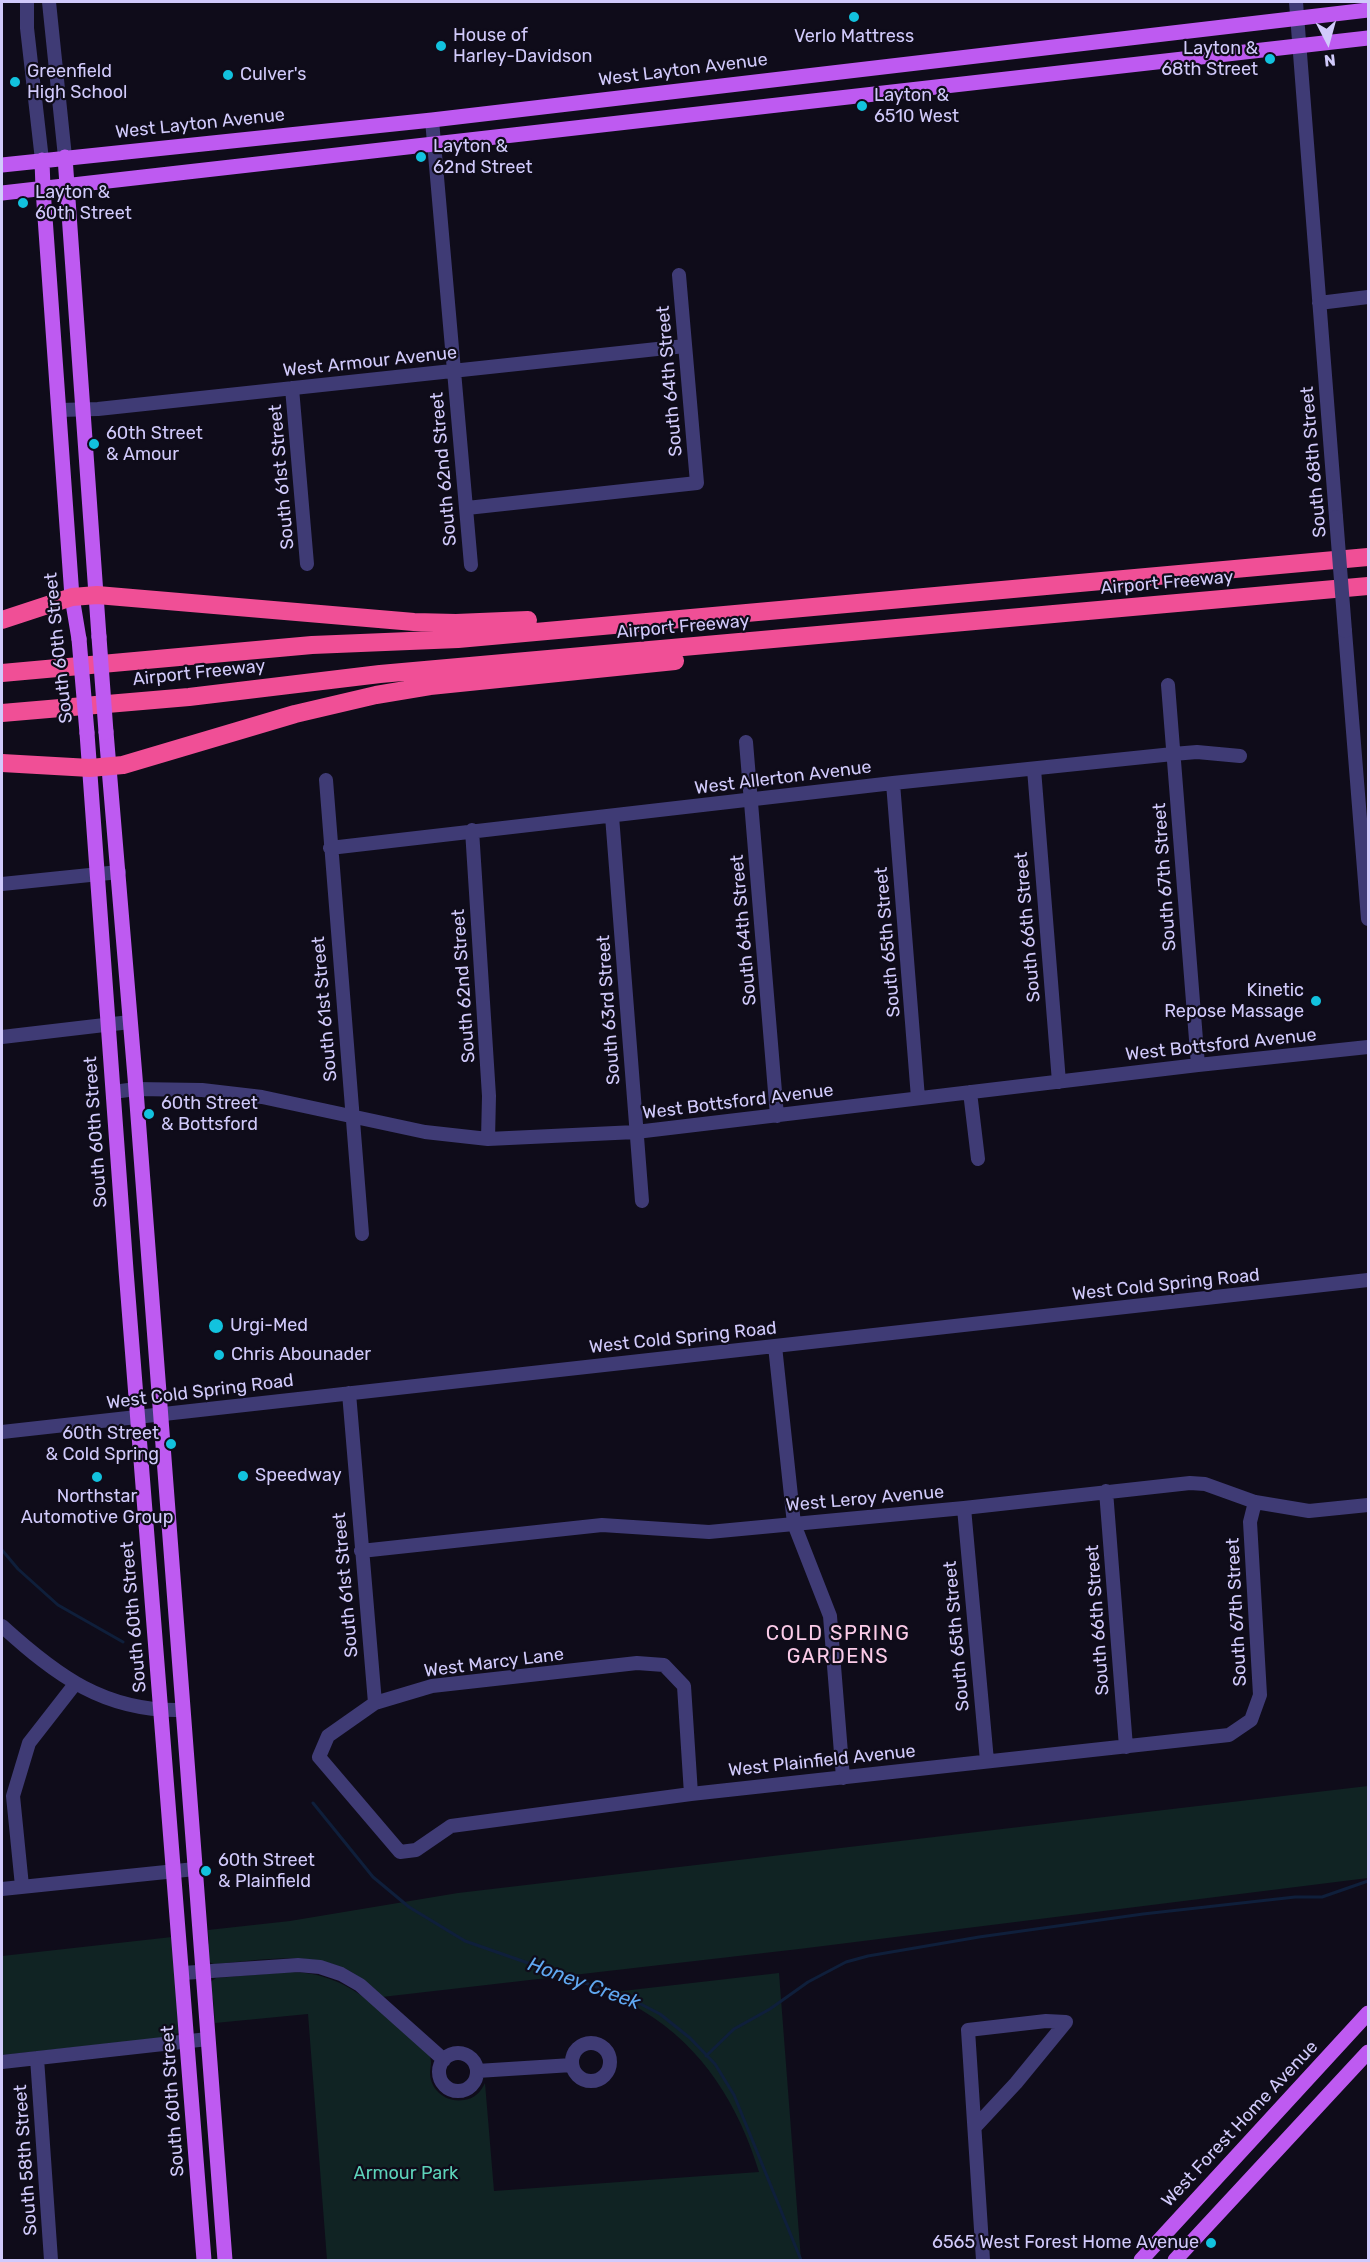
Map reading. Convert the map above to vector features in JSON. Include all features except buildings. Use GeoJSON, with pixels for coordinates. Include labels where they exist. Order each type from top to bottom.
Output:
{"type":"FeatureCollection","features":[{"type":"Feature","properties":{"kind":"highway","name":"Airport Freeway"},"geometry":{"type":"LineString","coordinates":[[2,673],[312,645],[458,639],[1368,556]]}},
{"type":"Feature","properties":{"kind":"highway","name":"Airport Freeway"},"geometry":{"type":"LineString","coordinates":[[2,713],[189,697],[380,674],[1368,586]]}},
{"type":"Feature","properties":{"kind":"highway"},"geometry":{"type":"LineString","coordinates":[[2,620],[72,597],[97,595],[424,622],[506,622],[656,609],[684,617]]}},
{"type":"Feature","properties":{"kind":"highway"},"geometry":{"type":"LineString","coordinates":[[2,763],[90,768],[123,765],[295,714],[376,695],[430,686],[716,657],[745,643]]}},
{"type":"Feature","properties":{"kind":"main road","name":"West Layton Avenue"},"geometry":{"type":"LineString","coordinates":[[2,165],[432,120],[1368,10]]}},
{"type":"Feature","properties":{"kind":"main road"},"geometry":{"type":"LineString","coordinates":[[2,193],[1368,39]]}},
{"type":"Feature","properties":{"kind":"main road"},"geometry":{"type":"LineString","coordinates":[[65,157],[106,732],[136,1089],[225,2260]]}},
{"type":"Feature","properties":{"kind":"main road","name":"South 60th Street"},"geometry":{"type":"LineString","coordinates":[[42,160],[72,597],[79,639],[99,874],[108,1026],[204,2260]]}},
{"type":"Feature","properties":{"kind":"main road"},"geometry":{"type":"LineString","coordinates":[[50,290],[74,287]]}},
{"type":"Feature","properties":{"kind":"main road"},"geometry":{"type":"LineString","coordinates":[[144,1485],[151,1496],[154,1514],[158,1517],[168,1517]]}},
{"type":"Feature","properties":{"kind":"main road","name":"West Forest Home Avenue"},"geometry":{"type":"LineString","coordinates":[[1141,2260],[1368,2013]]}},
{"type":"Feature","properties":{"kind":"main road"},"geometry":{"type":"LineString","coordinates":[[1175,2260],[1368,2052]]}},
{"type":"Feature","properties":{"kind":"street","name":"South 60th Street"},"geometry":{"type":"LineString","coordinates":[[27,2],[42,160]]}},
{"type":"Feature","properties":{"kind":"street"},"geometry":{"type":"LineString","coordinates":[[48,2],[65,157]]}},
{"type":"Feature","properties":{"kind":"street","name":"South 68th Street"},"geometry":{"type":"LineString","coordinates":[[1296,2],[1345,631],[1363,784],[1368,919]]}},
{"type":"Feature","properties":{"kind":"street"},"geometry":{"type":"LineString","coordinates":[[33,77],[56,75]]}},
{"type":"Feature","properties":{"kind":"street","name":"South 62nd Street"},"geometry":{"type":"LineString","coordinates":[[432,120],[471,565]]}},
{"type":"Feature","properties":{"kind":"street","name":"South 64th Street"},"geometry":{"type":"LineString","coordinates":[[467,508],[697,483],[679,275]]}},
{"type":"Feature","properties":{"kind":"street"},"geometry":{"type":"LineString","coordinates":[[1319,303],[1368,297]]}},
{"type":"Feature","properties":{"kind":"street","name":"West Armour Avenue"},"geometry":{"type":"LineString","coordinates":[[59,410],[98,409],[685,345]]}},
{"type":"Feature","properties":{"kind":"street","name":"South 61st Street"},"geometry":{"type":"LineString","coordinates":[[292,388],[307,564]]}},
{"type":"Feature","properties":{"kind":"street","name":"South 67th Street"},"geometry":{"type":"LineString","coordinates":[[1168,685],[1198,1065]]}},
{"type":"Feature","properties":{"kind":"street","name":"South 64th Street"},"geometry":{"type":"LineString","coordinates":[[746,742],[777,1116]]}},
{"type":"Feature","properties":{"kind":"street","name":"West Allerton Avenue"},"geometry":{"type":"LineString","coordinates":[[330,848],[893,783],[1173,754],[1197,752],[1240,756]]}},
{"type":"Feature","properties":{"kind":"street","name":"South 66th Street"},"geometry":{"type":"LineString","coordinates":[[1034,769],[1059,1082]]}},
{"type":"Feature","properties":{"kind":"street","name":"South 61st Street"},"geometry":{"type":"LineString","coordinates":[[326,780],[362,1234]]}},
{"type":"Feature","properties":{"kind":"street","name":"South 65th Street"},"geometry":{"type":"LineString","coordinates":[[893,783],[918,1098]]}},
{"type":"Feature","properties":{"kind":"street","name":"South 63rd Street"},"geometry":{"type":"LineString","coordinates":[[612,816],[642,1201]]}},
{"type":"Feature","properties":{"kind":"street","name":"South 62nd Street"},"geometry":{"type":"LineString","coordinates":[[472,830],[489,1096],[488,1139]]}},
{"type":"Feature","properties":{"kind":"street"},"geometry":{"type":"LineString","coordinates":[[2,884],[119,872]]}},
{"type":"Feature","properties":{"kind":"street"},"geometry":{"type":"LineString","coordinates":[[2,1037],[130,1022]]}},
{"type":"Feature","properties":{"kind":"street","name":"West Bottsford Avenue"},"geometry":{"type":"LineString","coordinates":[[113,1092],[136,1089],[202,1090],[262,1097],[425,1132],[488,1139],[636,1132],[1368,1047]]}},
{"type":"Feature","properties":{"kind":"street"},"geometry":{"type":"LineString","coordinates":[[970,1092],[978,1159]]}},
{"type":"Feature","properties":{"kind":"street","name":"West Cold Spring Road"},"geometry":{"type":"LineString","coordinates":[[2,1432],[1368,1280]]}},
{"type":"Feature","properties":{"kind":"street"},"geometry":{"type":"LineString","coordinates":[[775,1346],[794,1524],[830,1616],[843,1778]]}},
{"type":"Feature","properties":{"kind":"street","name":"South 61st Street"},"geometry":{"type":"LineString","coordinates":[[349,1393],[375,1703]]}},
{"type":"Feature","properties":{"kind":"street","name":"West Leroy Avenue"},"geometry":{"type":"LineString","coordinates":[[361,1551],[602,1525],[709,1532],[964,1508],[1190,1482],[1205,1484],[1255,1502],[1309,1511],[1368,1505]]}},
{"type":"Feature","properties":{"kind":"street","name":"South 66th Street"},"geometry":{"type":"LineString","coordinates":[[1106,1491],[1126,1747]]}},
{"type":"Feature","properties":{"kind":"street","name":"South 67th Street"},"geometry":{"type":"LineString","coordinates":[[1251,1720],[1260,1695],[1250,1522],[1255,1502]]}},
{"type":"Feature","properties":{"kind":"street","name":"South 65th Street"},"geometry":{"type":"LineString","coordinates":[[964,1508],[987,1761]]}},
{"type":"Feature","properties":{"kind":"street"},"geometry":{"type":"LineString","coordinates":[[2,1626],[32,1654],[75,1684],[126,1706],[162,1711],[182,1710]]}},
{"type":"Feature","properties":{"kind":"street","name":"West Marcy Lane"},"geometry":{"type":"LineString","coordinates":[[400,1852],[319,1757],[328,1736],[375,1703],[432,1686],[637,1663],[664,1665],[684,1686],[691,1794]]}},
{"type":"Feature","properties":{"kind":"street"},"geometry":{"type":"LineString","coordinates":[[22,1886],[13,1796],[29,1743],[75,1684]]}},
{"type":"Feature","properties":{"kind":"street","name":"West Plainfield Avenue"},"geometry":{"type":"LineString","coordinates":[[400,1852],[416,1850],[451,1826],[691,1794],[1229,1735],[1251,1720]]}},
{"type":"Feature","properties":{"kind":"street"},"geometry":{"type":"LineString","coordinates":[[2,1888],[195,1869]]}},
{"type":"Feature","properties":{"kind":"street"},"geometry":{"type":"LineString","coordinates":[[183,1973],[298,1965],[320,1967],[341,1974],[360,1985],[444,2061]]}},
{"type":"Feature","properties":{"kind":"street"},"geometry":{"type":"LineString","coordinates":[[975,2127],[1016,2083],[1066,2022],[1046,2021],[968,2030],[983,2260]]}},
{"type":"Feature","properties":{"kind":"street"},"geometry":{"type":"LineString","coordinates":[[2,2062],[208,2038]]}},
{"type":"Feature","properties":{"kind":"street"},"geometry":{"type":"LineString","coordinates":[[462,2054],[474,2061],[477,2071],[476,2081],[464,2091],[452,2090],[441,2079],[440,2066],[444,2061],[449,2056],[462,2054]]}},
{"type":"Feature","properties":{"kind":"street","name":"South 58th Street"},"geometry":{"type":"LineString","coordinates":[[37,2058],[51,2260]]}},
{"type":"Feature","properties":{"kind":"street"},"geometry":{"type":"LineString","coordinates":[[477,2071],[572,2065]]}},
{"type":"Feature","properties":{"kind":"green space"},"geometry":{"type":"Polygon","coordinates":[[[1368,1786],[1368,1878],[799,1949],[382,1997],[353,1973],[320,1961],[285,1958],[214,1964],[209,1962],[206,1948],[209,1943],[208,1930],[290,1921],[458,1893],[1368,1786]]]}},
{"type":"Feature","properties":{"kind":"green space"},"geometry":{"type":"Polygon","coordinates":[[[172,1937],[179,2033],[162,2038],[2,2055],[2,1956],[172,1937]]]}},
{"type":"Feature","properties":{"kind":"green space","name":"Armour Park"},"geometry":{"type":"Polygon","coordinates":[[[290,1972],[312,1974],[332,1980],[367,1999],[429,2055],[433,2086],[446,2098],[464,2100],[474,2097],[485,2083],[494,2191],[759,2172],[741,2124],[716,2080],[701,2060],[664,2026],[634,2006],[605,1993],[779,1973],[801,2260],[327,2260],[308,2014],[215,2023],[213,1998],[210,1995],[210,1982],[216,1978],[290,1972]]]}},
{"type":"Feature","properties":{"kind":"waterway","name":"Honey Creek"},"geometry":{"type":"LineString","coordinates":[[2,1550],[18,1569],[58,1605],[123,1642]]}},
{"type":"Feature","properties":{"kind":"waterway","name":"Honey Creek"},"geometry":{"type":"LineString","coordinates":[[313,1803],[373,1877],[409,1907],[465,1941],[631,1999],[660,2014],[690,2038],[715,2064],[734,2095],[801,2260]]}},
{"type":"Feature","properties":{"kind":"waterway"},"geometry":{"type":"LineString","coordinates":[[706,2056],[734,2029],[770,2009],[808,1982],[846,1962],[868,1956],[979,1937],[1143,1914],[1295,1897],[1322,1897],[1368,1881]]}},
{"type":"Feature","properties":{"kind":"place","name":"Verlo Mattress"},"geometry":{"type":"Point","coordinates":[854,17]}},
{"type":"Feature","properties":{"kind":"place","name":"House of Harley-Davidson"},"geometry":{"type":"Point","coordinates":[441,46]}},
{"type":"Feature","properties":{"kind":"place","name":"Layton & 68th Street"},"geometry":{"type":"Point","coordinates":[1270,59]}},
{"type":"Feature","properties":{"kind":"place","name":"Culver's"},"geometry":{"type":"Point","coordinates":[228,75]}},
{"type":"Feature","properties":{"kind":"place","name":"Greenfield High School"},"geometry":{"type":"Point","coordinates":[15,82]}},
{"type":"Feature","properties":{"kind":"place","name":"Layton & 6510 West"},"geometry":{"type":"Point","coordinates":[862,106]}},
{"type":"Feature","properties":{"kind":"place","name":"Layton & 62nd Street"},"geometry":{"type":"Point","coordinates":[421,157]}},
{"type":"Feature","properties":{"kind":"place","name":"Layton & 60th Street"},"geometry":{"type":"Point","coordinates":[23,203]}},
{"type":"Feature","properties":{"kind":"place","name":"60th Street & Amour"},"geometry":{"type":"Point","coordinates":[94,444]}},
{"type":"Feature","properties":{"kind":"place","name":"Kinetic Repose Massage"},"geometry":{"type":"Point","coordinates":[1316,1001]}},
{"type":"Feature","properties":{"kind":"place","name":"60th Street & Bottsford"},"geometry":{"type":"Point","coordinates":[149,1114]}},
{"type":"Feature","properties":{"kind":"place","name":"Urgi-Med"},"geometry":{"type":"Point","coordinates":[216,1326]}},
{"type":"Feature","properties":{"kind":"place","name":"Chris Abounader"},"geometry":{"type":"Point","coordinates":[219,1355]}},
{"type":"Feature","properties":{"kind":"place","name":"60th Street & Cold Spring"},"geometry":{"type":"Point","coordinates":[171,1444]}},
{"type":"Feature","properties":{"kind":"place","name":"Speedway"},"geometry":{"type":"Point","coordinates":[243,1476]}},
{"type":"Feature","properties":{"kind":"place","name":"Northstar Automotive Group"},"geometry":{"type":"Point","coordinates":[97,1477]}},
{"type":"Feature","properties":{"kind":"place","name":"60th Street & Plainfield"},"geometry":{"type":"Point","coordinates":[206,1871]}},
{"type":"Feature","properties":{"kind":"place","name":"6565 West Forest Home Avenue"},"geometry":{"type":"Point","coordinates":[1211,2243]}},
{"type":"Feature","properties":{"kind":"district","name":"COLD SPRING GARDENS"},"geometry":{"type":"Point","coordinates":[838,1646]}}]}
